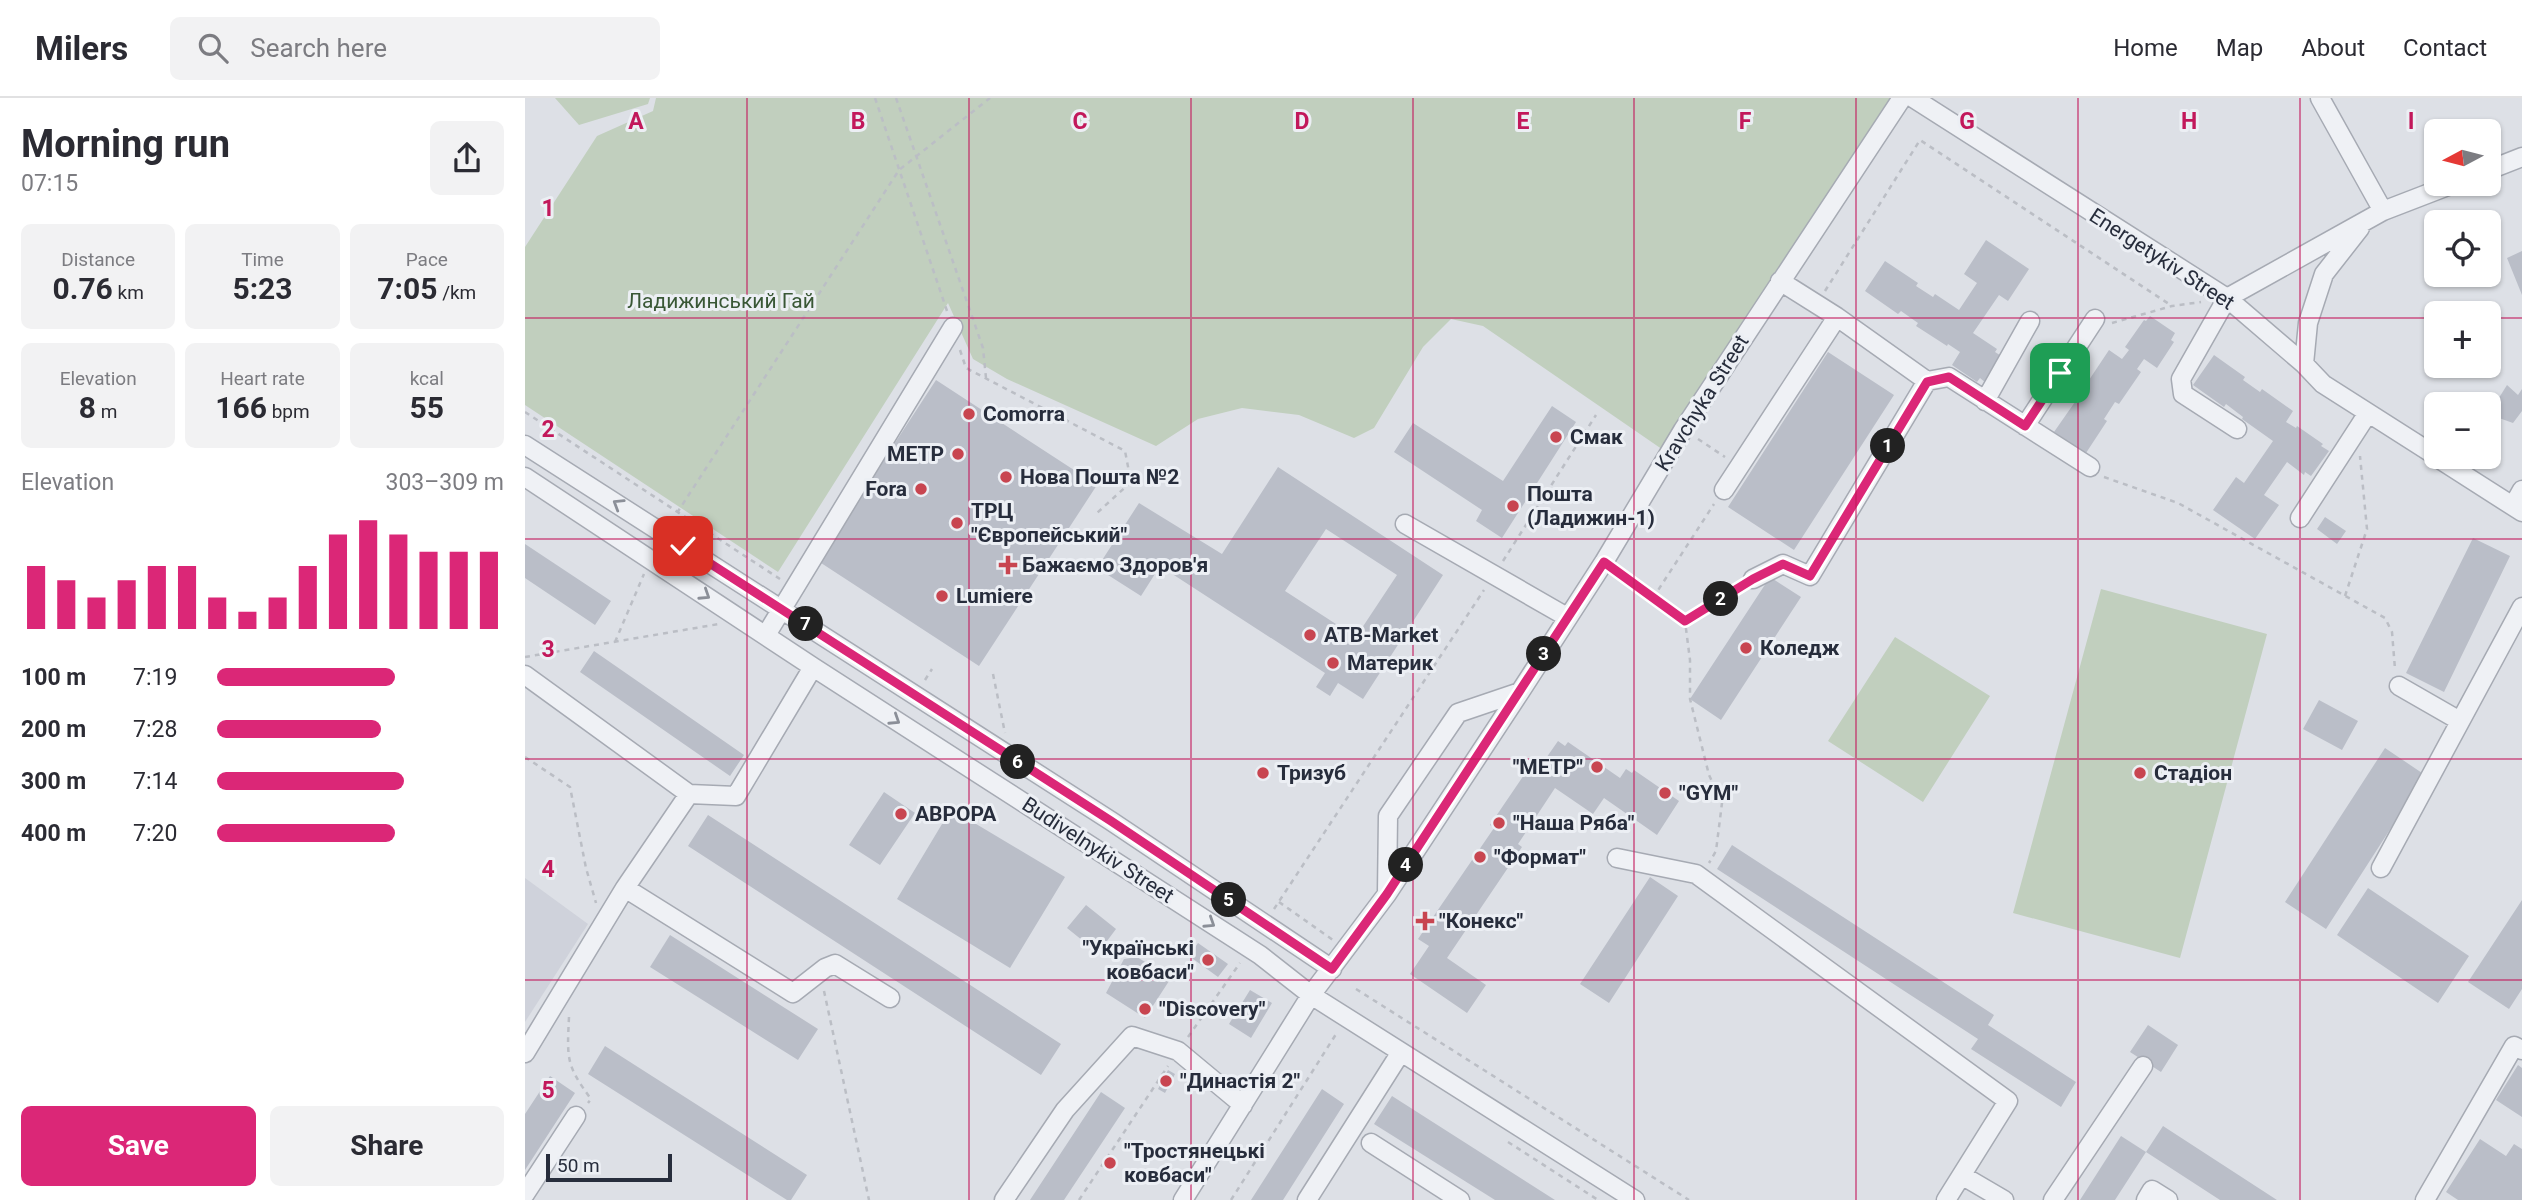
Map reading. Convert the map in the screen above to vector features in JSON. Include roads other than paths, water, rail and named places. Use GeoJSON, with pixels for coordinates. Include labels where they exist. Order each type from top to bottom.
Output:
{"type":"FeatureCollection","features":[{"type":"Feature","properties":{"kind":"street","name":"Kravchyka Street"},"geometry":{"type":"LineString","coordinates":[[1182,1200],[1311,995],[1387,894],[1520,692],[1604,562],[1683,429],[1902,98]]}},
{"type":"Feature","properties":{"kind":"street","name":"Energetykiv Street"},"geometry":{"type":"LineString","coordinates":[[1913,98],[2227,298],[2304,364],[2363,420],[2424,451]]}},
{"type":"Feature","properties":{"kind":"street"},"geometry":{"type":"LineString","coordinates":[[2321,98],[2383,211]]}},
{"type":"Feature","properties":{"kind":"street"},"geometry":{"type":"LineString","coordinates":[[2501,165],[2522,157]]}},
{"type":"Feature","properties":{"kind":"street"},"geometry":{"type":"LineString","coordinates":[[2237,429],[2183,394],[2181,379],[2227,298],[2383,211],[2424,195]]}},
{"type":"Feature","properties":{"kind":"street"},"geometry":{"type":"LineString","coordinates":[[2304,364],[2308,323],[2324,274],[2366,220]]}},
{"type":"Feature","properties":{"kind":"street"},"geometry":{"type":"LineString","coordinates":[[1780,281],[1837,317],[1927,382]]}},
{"type":"Feature","properties":{"kind":"street"},"geometry":{"type":"LineString","coordinates":[[1724,490],[1837,317]]}},
{"type":"Feature","properties":{"kind":"street"},"geometry":{"type":"LineString","coordinates":[[2025,426],[2095,319]]}},
{"type":"Feature","properties":{"kind":"street"},"geometry":{"type":"LineString","coordinates":[[1985,401],[2030,321]]}},
{"type":"Feature","properties":{"kind":"street"},"geometry":{"type":"LineString","coordinates":[[766,635],[953,327]]}},
{"type":"Feature","properties":{"kind":"street"},"geometry":{"type":"LineString","coordinates":[[1753,579],[1783,564],[1810,576],[1927,382],[1949,377],[2090,467]]}},
{"type":"Feature","properties":{"kind":"street"},"geometry":{"type":"LineString","coordinates":[[2300,517],[2363,420]]}},
{"type":"Feature","properties":{"kind":"street"},"geometry":{"type":"LineString","coordinates":[[525,445],[784,609],[1332,969]]}},
{"type":"Feature","properties":{"kind":"street","name":"Energetykiv Street"},"geometry":{"type":"LineString","coordinates":[[2458,469],[2519,503]]}},
{"type":"Feature","properties":{"kind":"street","name":"Budivelnykiv Street"},"geometry":{"type":"LineString","coordinates":[[525,477],[813,667],[1260,955],[1311,995],[1635,1200]]}},
{"type":"Feature","properties":{"kind":"street"},"geometry":{"type":"LineString","coordinates":[[1405,524],[1567,617]]}},
{"type":"Feature","properties":{"kind":"street"},"geometry":{"type":"LineString","coordinates":[[2381,868],[2522,607]]}},
{"type":"Feature","properties":{"kind":"street"},"geometry":{"type":"LineString","coordinates":[[525,675],[689,794],[736,796],[813,667]]}},
{"type":"Feature","properties":{"kind":"street"},"geometry":{"type":"LineString","coordinates":[[2399,686],[2460,721]]}},
{"type":"Feature","properties":{"kind":"street"},"geometry":{"type":"LineString","coordinates":[[1387,894],[1388,816],[1458,713],[1520,692]]}},
{"type":"Feature","properties":{"kind":"street"},"geometry":{"type":"LineString","coordinates":[[944,751],[961,725]]}},
{"type":"Feature","properties":{"kind":"street"},"geometry":{"type":"LineString","coordinates":[[525,1053],[625,888],[689,794]]}},
{"type":"Feature","properties":{"kind":"street"},"geometry":{"type":"LineString","coordinates":[[1617,858],[1696,874],[2008,1101],[1946,1200]]}},
{"type":"Feature","properties":{"kind":"street"},"geometry":{"type":"LineString","coordinates":[[625,888],[793,993],[835,964],[890,998]]}},
{"type":"Feature","properties":{"kind":"street"},"geometry":{"type":"LineString","coordinates":[[1004,1200],[1065,1110],[1132,1036],[1178,1051],[1243,1105]]}},
{"type":"Feature","properties":{"kind":"street"},"geometry":{"type":"LineString","coordinates":[[2424,1200],[2514,1046],[2522,1050]]}},
{"type":"Feature","properties":{"kind":"street"},"geometry":{"type":"LineString","coordinates":[[1307,1200],[1401,1052]]}},
{"type":"Feature","properties":{"kind":"street"},"geometry":{"type":"LineString","coordinates":[[2053,1200],[2143,1066]]}},
{"type":"Feature","properties":{"kind":"street"},"geometry":{"type":"LineString","coordinates":[[525,1194],[576,1116]]}},
{"type":"Feature","properties":{"kind":"street"},"geometry":{"type":"LineString","coordinates":[[1371,1143],[1459,1200]]}},
{"type":"Feature","properties":{"kind":"street"},"geometry":{"type":"LineString","coordinates":[[1963,1176],[2004,1200]]}},
{"type":"Feature","properties":{"kind":"street"},"geometry":{"type":"LineString","coordinates":[[2146,1200],[2152,1190],[2168,1200]]}},
{"type":"Feature","properties":{"kind":"place","name":"Comorra"},"geometry":{"type":"Point","coordinates":[969,414]}},
{"type":"Feature","properties":{"kind":"place","name":"Смак"},"geometry":{"type":"Point","coordinates":[1556,437]}},
{"type":"Feature","properties":{"kind":"place","name":"МЕТР"},"geometry":{"type":"Point","coordinates":[958,454]}},
{"type":"Feature","properties":{"kind":"place","name":"Нова Пошта №2"},"geometry":{"type":"Point","coordinates":[1006,477]}},
{"type":"Feature","properties":{"kind":"place","name":"Fora"},"geometry":{"type":"Point","coordinates":[921,489]}},
{"type":"Feature","properties":{"kind":"place","name":"Пошта (Ладижин-1)"},"geometry":{"type":"Point","coordinates":[1513,506]}},
{"type":"Feature","properties":{"kind":"place","name":"ТРЦ \"Європейський\""},"geometry":{"type":"Point","coordinates":[957,523]}},
{"type":"Feature","properties":{"kind":"place","name":"Бажаємо Здоров'я"},"geometry":{"type":"Point","coordinates":[1008,565]}},
{"type":"Feature","properties":{"kind":"place","name":"Lumiere"},"geometry":{"type":"Point","coordinates":[942,596]}},
{"type":"Feature","properties":{"kind":"place","name":"ATB-Market"},"geometry":{"type":"Point","coordinates":[1310,635]}},
{"type":"Feature","properties":{"kind":"place","name":"Коледж"},"geometry":{"type":"Point","coordinates":[1746,648]}},
{"type":"Feature","properties":{"kind":"place","name":"Материк"},"geometry":{"type":"Point","coordinates":[1333,663]}},
{"type":"Feature","properties":{"kind":"place","name":"\"МЕТР\""},"geometry":{"type":"Point","coordinates":[1597,767]}},
{"type":"Feature","properties":{"kind":"place","name":"Тризуб"},"geometry":{"type":"Point","coordinates":[1263,773]}},
{"type":"Feature","properties":{"kind":"place","name":"Стадіон"},"geometry":{"type":"Point","coordinates":[2140,773]}},
{"type":"Feature","properties":{"kind":"place","name":"\"GYM\""},"geometry":{"type":"Point","coordinates":[1665,793]}},
{"type":"Feature","properties":{"kind":"place","name":"АВРОРА"},"geometry":{"type":"Point","coordinates":[901,814]}},
{"type":"Feature","properties":{"kind":"place","name":"\"Наша Ряба\""},"geometry":{"type":"Point","coordinates":[1499,823]}},
{"type":"Feature","properties":{"kind":"place","name":"\"Формат\""},"geometry":{"type":"Point","coordinates":[1480,857]}},
{"type":"Feature","properties":{"kind":"place","name":"\"Конекс\""},"geometry":{"type":"Point","coordinates":[1425,921]}},
{"type":"Feature","properties":{"kind":"place","name":"\"Українські ковбаси\""},"geometry":{"type":"Point","coordinates":[1208,960]}},
{"type":"Feature","properties":{"kind":"place","name":"\"Discovery\""},"geometry":{"type":"Point","coordinates":[1145,1009]}},
{"type":"Feature","properties":{"kind":"place","name":"\"Династія 2\""},"geometry":{"type":"Point","coordinates":[1166,1081]}},
{"type":"Feature","properties":{"kind":"place","name":"\"Тростянецькі ковбаси\""},"geometry":{"type":"Point","coordinates":[1110,1163]}},
{"type":"Feature","properties":{"kind":"park label","name":"Ладижинський Гай"},"geometry":{"type":"Point","coordinates":[721,301]}}]}
